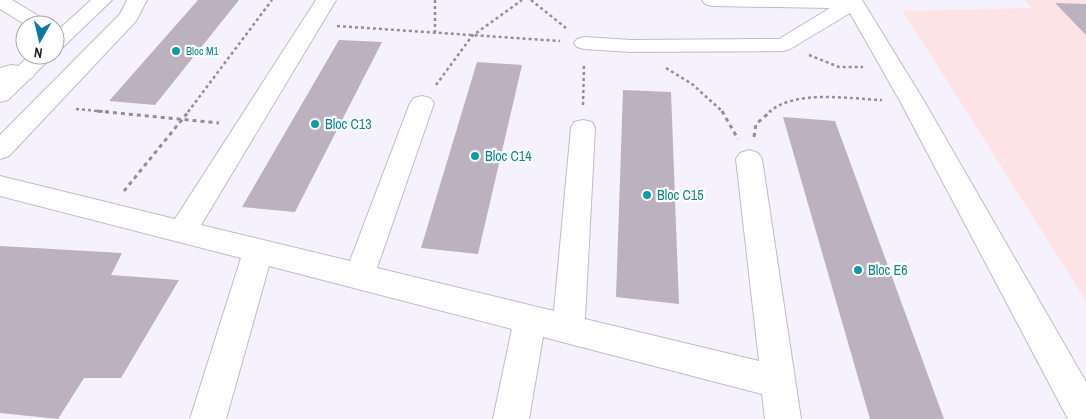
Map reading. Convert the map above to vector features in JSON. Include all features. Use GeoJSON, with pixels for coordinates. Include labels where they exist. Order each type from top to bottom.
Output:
{"type":"FeatureCollection","features":[{"type":"Feature","properties":{"kind":"main road"},"geometry":{"type":"LineString","coordinates":[[65,31],[102,0]]}},
{"type":"Feature","properties":{"kind":"main road"},"geometry":{"type":"LineString","coordinates":[[0,150],[129,17],[137,0]]}},
{"type":"Feature","properties":{"kind":"main road"},"geometry":{"type":"LineString","coordinates":[[182,232],[326,0]]}},
{"type":"Feature","properties":{"kind":"main road"},"geometry":{"type":"LineString","coordinates":[[712,0],[853,1]]}},
{"type":"Feature","properties":{"kind":"main road"},"geometry":{"type":"LineString","coordinates":[[0,1],[23,15]]}},
{"type":"Feature","properties":{"kind":"main road"},"geometry":{"type":"LineString","coordinates":[[584,43],[631,46],[783,45],[853,1]]}},
{"type":"Feature","properties":{"kind":"main road"},"geometry":{"type":"LineString","coordinates":[[853,1],[912,102],[1086,416]]}},
{"type":"Feature","properties":{"kind":"main road"},"geometry":{"type":"LineString","coordinates":[[0,95],[32,65]]}},
{"type":"Feature","properties":{"kind":"main road"},"geometry":{"type":"LineString","coordinates":[[0,76],[11,72],[24,73]]}},
{"type":"Feature","properties":{"kind":"main road"},"geometry":{"type":"LineString","coordinates":[[359,276],[422,103]]}},
{"type":"Feature","properties":{"kind":"main road"},"geometry":{"type":"LineString","coordinates":[[568,329],[583,128]]}},
{"type":"Feature","properties":{"kind":"main road"},"geometry":{"type":"LineString","coordinates":[[749,159],[783,419]]}},
{"type":"Feature","properties":{"kind":"main road"},"geometry":{"type":"LineString","coordinates":[[0,186],[779,382]]}},
{"type":"Feature","properties":{"kind":"main road"},"geometry":{"type":"LineString","coordinates":[[208,419],[258,251]]}},
{"type":"Feature","properties":{"kind":"main road"},"geometry":{"type":"LineString","coordinates":[[511,419],[530,320]]}},
{"type":"Feature","properties":{"kind":"path"},"geometry":{"type":"LineString","coordinates":[[106,212],[182,120],[272,0]]}},
{"type":"Feature","properties":{"kind":"path"},"geometry":{"type":"LineString","coordinates":[[435,0],[435,32]]}},
{"type":"Feature","properties":{"kind":"path"},"geometry":{"type":"LineString","coordinates":[[422,103],[472,36],[522,0]]}},
{"type":"Feature","properties":{"kind":"path"},"geometry":{"type":"LineString","coordinates":[[312,25],[584,43]]}},
{"type":"Feature","properties":{"kind":"path"},"geometry":{"type":"LineString","coordinates":[[783,45],[839,67],[890,66]]}},
{"type":"Feature","properties":{"kind":"path"},"geometry":{"type":"LineString","coordinates":[[631,46],[692,84],[724,113],[749,159]]}},
{"type":"Feature","properties":{"kind":"path"},"geometry":{"type":"LineString","coordinates":[[749,159],[756,124],[774,108],[804,97],[912,102]]}},
{"type":"Feature","properties":{"kind":"path"},"geometry":{"type":"LineString","coordinates":[[43,105],[247,126]]}},
{"type":"Feature","properties":{"kind":"shaded area"},"geometry":{"type":"Polygon","coordinates":[[[1025,0],[1086,0],[1086,301],[903,11],[1032,8],[1025,0]]]}},
{"type":"Feature","properties":{"kind":"building","name":"Bloc M1"},"geometry":{"type":"Polygon","coordinates":[[[198,0],[239,0],[155,105],[109,101],[198,0]]]}},
{"type":"Feature","properties":{"kind":"building"},"geometry":{"type":"Polygon","coordinates":[[[1055,3],[1086,4],[1086,35],[1055,3]]]}},
{"type":"Feature","properties":{"kind":"building","name":"Bloc C13"},"geometry":{"type":"Polygon","coordinates":[[[339,40],[382,42],[295,212],[242,207],[339,40]]]}},
{"type":"Feature","properties":{"kind":"building","name":"Bloc C14"},"geometry":{"type":"Polygon","coordinates":[[[477,62],[522,65],[478,254],[421,248],[477,62]]]}},
{"type":"Feature","properties":{"kind":"building","name":"Bloc C15"},"geometry":{"type":"Polygon","coordinates":[[[623,90],[671,92],[679,304],[616,297],[623,90]]]}},
{"type":"Feature","properties":{"kind":"building","name":"Bloc E6"},"geometry":{"type":"Polygon","coordinates":[[[783,117],[835,121],[944,419],[870,419],[783,117]]]}},
{"type":"Feature","properties":{"kind":"building"},"geometry":{"type":"Polygon","coordinates":[[[0,246],[122,253],[111,275],[179,280],[121,378],[84,378],[58,419],[0,413],[0,246]]]}},
{"type":"Feature","properties":{"kind":"place","name":"Bloc M1"},"geometry":{"type":"Point","coordinates":[176,51]}},
{"type":"Feature","properties":{"kind":"place","name":"Bloc C13"},"geometry":{"type":"Point","coordinates":[315,124]}},
{"type":"Feature","properties":{"kind":"place","name":"Bloc C14"},"geometry":{"type":"Point","coordinates":[475,156]}},
{"type":"Feature","properties":{"kind":"place","name":"Bloc C15"},"geometry":{"type":"Point","coordinates":[647,195]}},
{"type":"Feature","properties":{"kind":"place","name":"Bloc E6"},"geometry":{"type":"Point","coordinates":[858,270]}}]}
